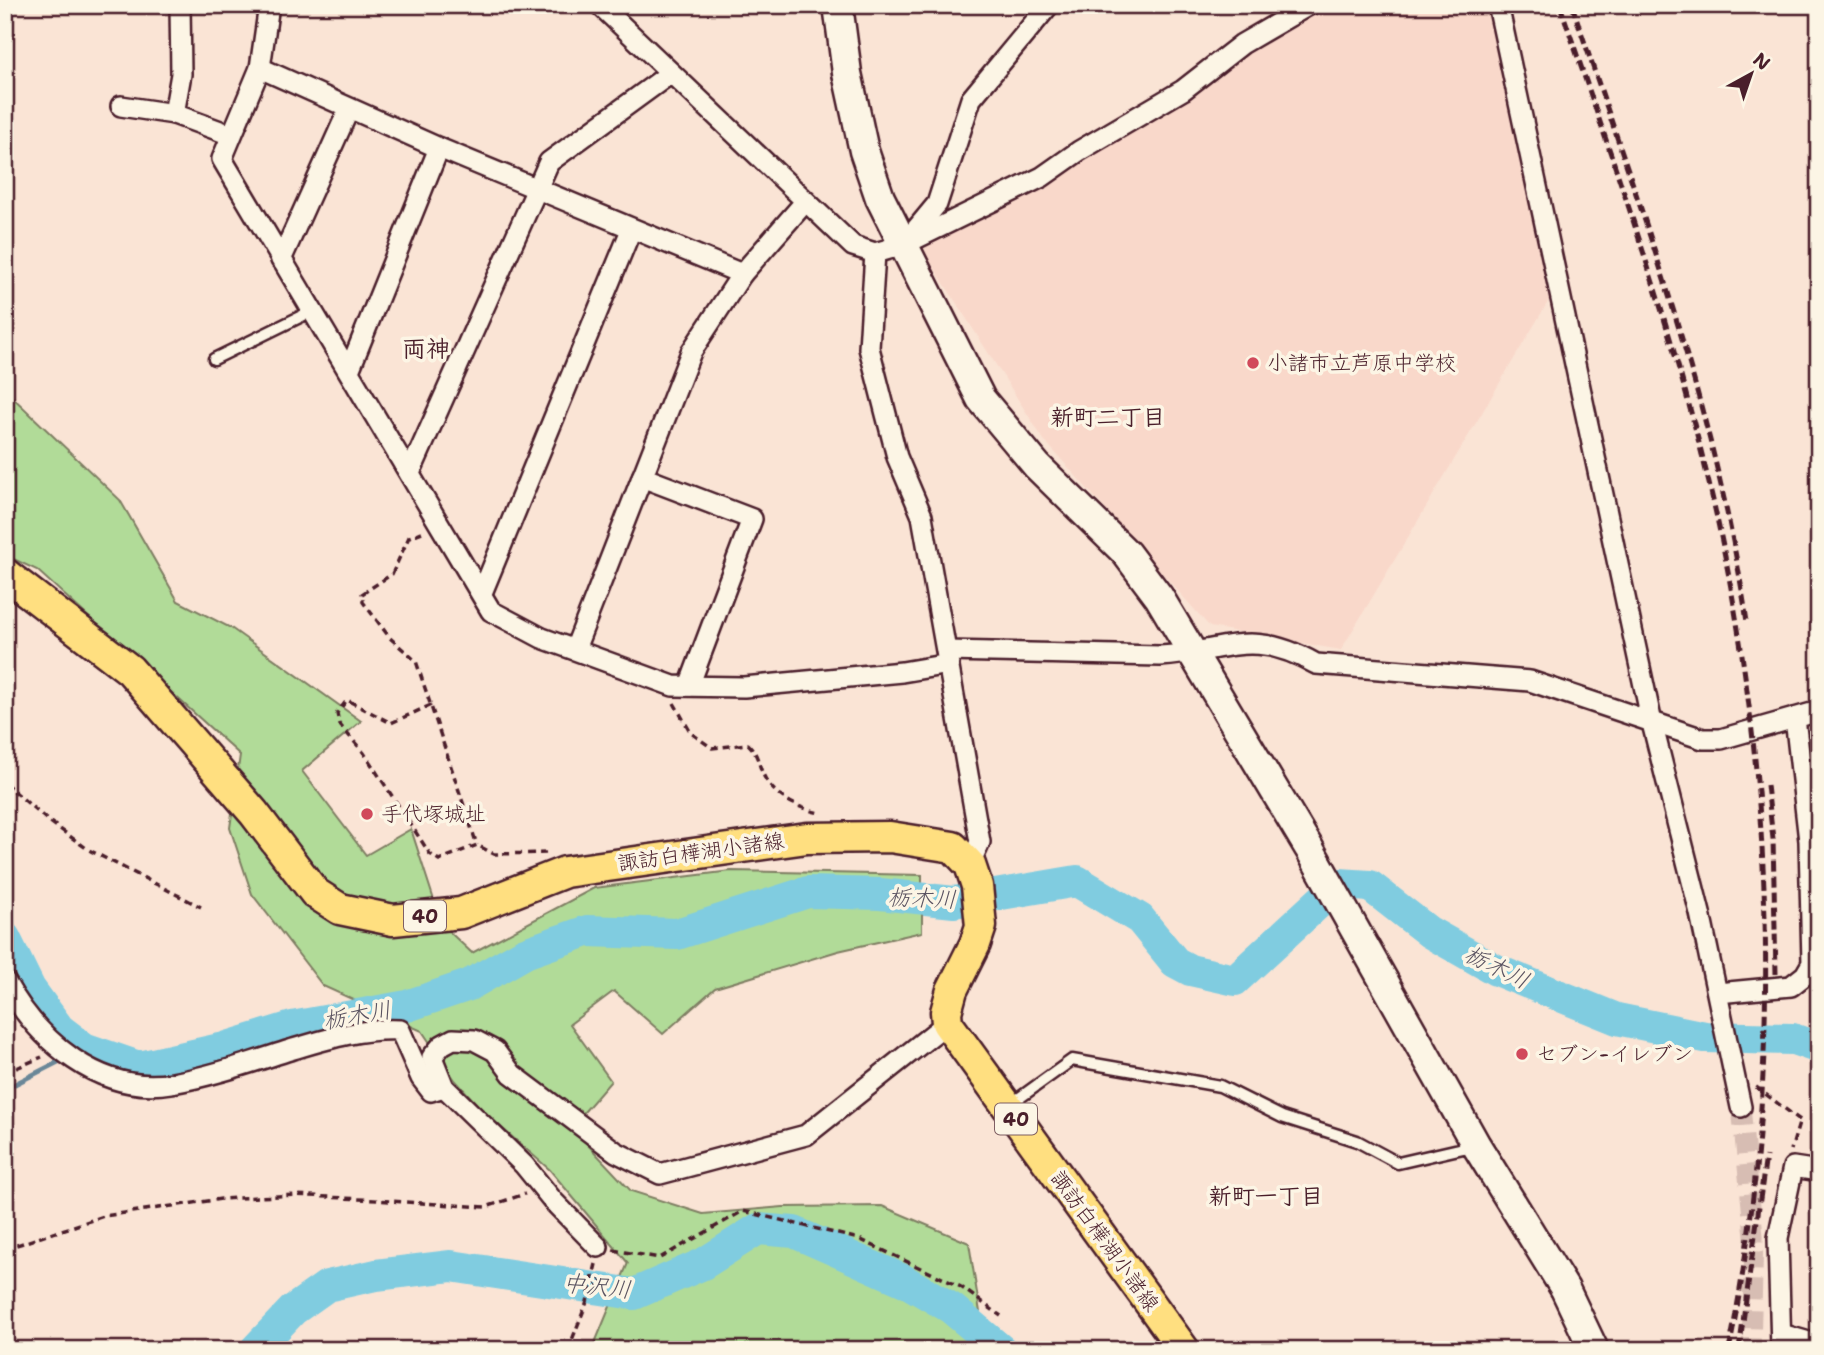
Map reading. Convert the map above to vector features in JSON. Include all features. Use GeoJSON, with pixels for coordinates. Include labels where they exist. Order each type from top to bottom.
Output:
{"type":"FeatureCollection","features":[{"type":"Feature","properties":{"kind":"main road","name":"諏訪白樺湖小諸線"},"geometry":{"type":"LineString","coordinates":[[5,574],[131,670],[254,813],[315,893],[340,909],[393,920],[461,913],[576,870],[781,841],[858,835],[953,847],[970,865]]}},
{"type":"Feature","properties":{"kind":"main road"},"geometry":{"type":"LineString","coordinates":[[947,1023],[946,1012],[952,989],[981,926],[977,886],[970,865]]}},
{"type":"Feature","properties":{"kind":"main road","name":"諏訪白樺湖小諸線"},"geometry":{"type":"LineString","coordinates":[[947,1023],[1184,1350]]}},
{"type":"Feature","properties":{"kind":"street"},"geometry":{"type":"LineString","coordinates":[[174,114],[181,74],[180,5]]}},
{"type":"Feature","properties":{"kind":"street"},"geometry":{"type":"LineString","coordinates":[[269,5],[260,68],[222,159],[491,611],[542,638],[663,682],[689,686],[744,687],[789,683],[948,657],[1195,654],[1249,642],[1286,648],[1316,664],[1530,681],[1703,739],[1721,739],[1819,711]]}},
{"type":"Feature","properties":{"kind":"street"},"geometry":{"type":"LineString","coordinates":[[600,5],[853,246],[875,253],[902,245],[1042,177],[1079,151],[1182,90],[1242,44],[1309,5]]}},
{"type":"Feature","properties":{"kind":"street"},"geometry":{"type":"LineString","coordinates":[[838,5],[847,73],[864,151],[880,198],[981,399],[1037,466],[1126,553],[1195,654],[1309,848],[1476,1145],[1565,1289],[1594,1350]]}},
{"type":"Feature","properties":{"kind":"street"},"geometry":{"type":"LineString","coordinates":[[902,245],[937,204],[971,99],[1049,5]]}},
{"type":"Feature","properties":{"kind":"street"},"geometry":{"type":"LineString","coordinates":[[1498,5],[1652,723],[1718,993],[1741,1107]]}},
{"type":"Feature","properties":{"kind":"street"},"geometry":{"type":"LineString","coordinates":[[260,68],[535,190],[742,274]]}},
{"type":"Feature","properties":{"kind":"street"},"geometry":{"type":"LineString","coordinates":[[410,473],[549,162],[671,73]]}},
{"type":"Feature","properties":{"kind":"street"},"geometry":{"type":"LineString","coordinates":[[121,106],[174,114],[231,135]]}},
{"type":"Feature","properties":{"kind":"street"},"geometry":{"type":"LineString","coordinates":[[281,260],[349,109]]}},
{"type":"Feature","properties":{"kind":"street"},"geometry":{"type":"LineString","coordinates":[[349,371],[439,148]]}},
{"type":"Feature","properties":{"kind":"street"},"geometry":{"type":"LineString","coordinates":[[575,649],[691,352],[742,274],[805,202]]}},
{"type":"Feature","properties":{"kind":"street"},"geometry":{"type":"LineString","coordinates":[[482,593],[631,230]]}},
{"type":"Feature","properties":{"kind":"street"},"geometry":{"type":"LineString","coordinates":[[875,253],[869,348],[897,457],[922,516],[980,842],[970,865]]}},
{"type":"Feature","properties":{"kind":"street"},"geometry":{"type":"LineString","coordinates":[[642,477],[752,519],[689,686]]}},
{"type":"Feature","properties":{"kind":"street"},"geometry":{"type":"LineString","coordinates":[[1718,993],[1791,986],[1805,975],[1812,963],[1816,890],[1795,718]]}},
{"type":"Feature","properties":{"kind":"street"},"geometry":{"type":"LineString","coordinates":[[5,981],[15,998],[57,1050],[96,1073],[142,1084],[170,1083],[372,1028],[400,1030],[421,1078],[431,1091],[444,1087]]}},
{"type":"Feature","properties":{"kind":"street"},"geometry":{"type":"LineString","coordinates":[[598,1247],[554,1202],[524,1165],[444,1087],[432,1057],[442,1045],[453,1039],[474,1040],[495,1051],[512,1074],[616,1152],[639,1166],[660,1174],[806,1135],[947,1023]]}},
{"type":"Feature","properties":{"kind":"street"},"geometry":{"type":"LineString","coordinates":[[1819,1171],[1793,1167],[1778,1238],[1781,1342],[1819,1345]]}},
{"type":"Feature","properties":{"kind":"lane"},"geometry":{"type":"LineString","coordinates":[[214,359],[312,310]]}},
{"type":"Feature","properties":{"kind":"lane"},"geometry":{"type":"LineString","coordinates":[[1008,1107],[1072,1060],[1220,1086],[1282,1117],[1357,1141],[1398,1163],[1476,1145]]}},
{"type":"Feature","properties":{"kind":"path"},"geometry":{"type":"LineString","coordinates":[[440,524],[409,537],[392,574],[362,594],[363,602],[390,638],[416,661],[477,845],[494,854],[535,851],[565,856],[576,870]]}},
{"type":"Feature","properties":{"kind":"path"},"geometry":{"type":"LineString","coordinates":[[663,682],[691,733],[712,748],[748,744],[755,750],[765,779],[777,793],[805,810],[828,815]]}},
{"type":"Feature","properties":{"kind":"path"},"geometry":{"type":"LineString","coordinates":[[431,705],[391,723],[348,699],[337,713],[339,724],[363,752],[430,854],[439,860],[477,845]]}},
{"type":"Feature","properties":{"kind":"path"},"geometry":{"type":"LineString","coordinates":[[5,783],[46,819],[89,850],[201,907]]}},
{"type":"Feature","properties":{"kind":"path"},"geometry":{"type":"LineString","coordinates":[[5,1073],[57,1050]]}},
{"type":"Feature","properties":{"kind":"path"},"geometry":{"type":"LineString","coordinates":[[1734,1066],[1800,1120],[1790,1149],[1793,1167]]}},
{"type":"Feature","properties":{"kind":"path"},"geometry":{"type":"LineString","coordinates":[[5,1250],[104,1216],[221,1199],[296,1195],[486,1207],[525,1194],[554,1202]]}},
{"type":"Feature","properties":{"kind":"path"},"geometry":{"type":"LineString","coordinates":[[568,1350],[587,1302],[598,1247],[660,1258],[743,1211],[859,1239],[961,1287],[1001,1316]]}},
{"type":"Feature","properties":{"kind":"shaded area","name":"小諸市立芦原中学校"},"geometry":{"type":"Polygon","coordinates":[[[1309,5],[1498,5],[1558,285],[1341,650],[1210,627],[1044,440],[922,249],[903,245],[1079,151],[1309,5]]]}},
{"type":"Feature","properties":{"kind":"green space"},"geometry":{"type":"Polygon","coordinates":[[[5,390],[120,500],[178,601],[231,628],[361,721],[302,771],[366,855],[411,829],[442,925],[472,953],[594,888],[731,871],[922,875],[922,932],[838,951],[715,988],[663,1034],[614,991],[570,1024],[611,1081],[571,1127],[631,1191],[703,1214],[783,1207],[882,1206],[969,1243],[986,1350],[592,1350],[628,1263],[550,1170],[486,1114],[455,1080],[422,1031],[323,986],[252,894],[230,828],[240,755],[37,570],[5,555],[5,390]]]}},
{"type":"Feature","properties":{"kind":"waterway","name":"栃木川"},"geometry":{"type":"LineString","coordinates":[[5,938],[30,989],[59,1029],[84,1048],[139,1067],[224,1048],[292,1027],[407,1006],[469,985],[525,953],[587,931],[677,934],[808,892],[880,894],[954,902],[1077,881],[1140,919],[1175,962],[1190,970],[1235,980],[1339,884],[1370,886],[1429,932],[1496,970],[1617,1019],[1705,1037],[1793,1039],[1819,1048]]}},
{"type":"Feature","properties":{"kind":"waterway"},"geometry":{"type":"LineString","coordinates":[[5,1089],[66,1058]]}},
{"type":"Feature","properties":{"kind":"waterway","name":"中沢川"},"geometry":{"type":"LineString","coordinates":[[255,1350],[293,1310],[327,1286],[376,1275],[451,1266],[634,1294],[703,1264],[758,1229],[794,1232],[905,1281],[951,1308],[1001,1350]]}},
{"type":"Feature","properties":{"kind":"tunnel"},"geometry":{"type":"LineString","coordinates":[[1741,1107],[1754,1236],[1751,1350]]}},
{"type":"Feature","properties":{"kind":"railway"},"geometry":{"type":"LineString","coordinates":[[1560,5],[1633,221],[1678,366],[1716,514],[1746,682],[1757,777],[1766,969],[1757,1161],[1729,1350]]}},
{"type":"Feature","properties":{"kind":"railway"},"geometry":{"type":"LineString","coordinates":[[1572,5],[1649,233],[1696,387],[1733,543],[1747,622]]}},
{"type":"Feature","properties":{"kind":"railway"},"geometry":{"type":"LineString","coordinates":[[1767,785],[1773,839],[1776,974]]}},
{"type":"Feature","properties":{"kind":"railway"},"geometry":{"type":"LineString","coordinates":[[1739,1350],[1766,1156]]}},
{"type":"Feature","properties":{"kind":"place","name":"小諸市立芦原中学校"},"geometry":{"type":"Point","coordinates":[1253,363]}},
{"type":"Feature","properties":{"kind":"place","name":"手代塚城址"},"geometry":{"type":"Point","coordinates":[367,814]}},
{"type":"Feature","properties":{"kind":"place","name":"セブン-イレブン"},"geometry":{"type":"Point","coordinates":[1522,1054]}},
{"type":"Feature","properties":{"kind":"district","name":"両神"},"geometry":{"type":"Point","coordinates":[426,349]}},
{"type":"Feature","properties":{"kind":"district","name":"新町二丁目"},"geometry":{"type":"Point","coordinates":[1108,417]}},
{"type":"Feature","properties":{"kind":"district","name":"新町一丁目"},"geometry":{"type":"Point","coordinates":[1266,1196]}}]}
